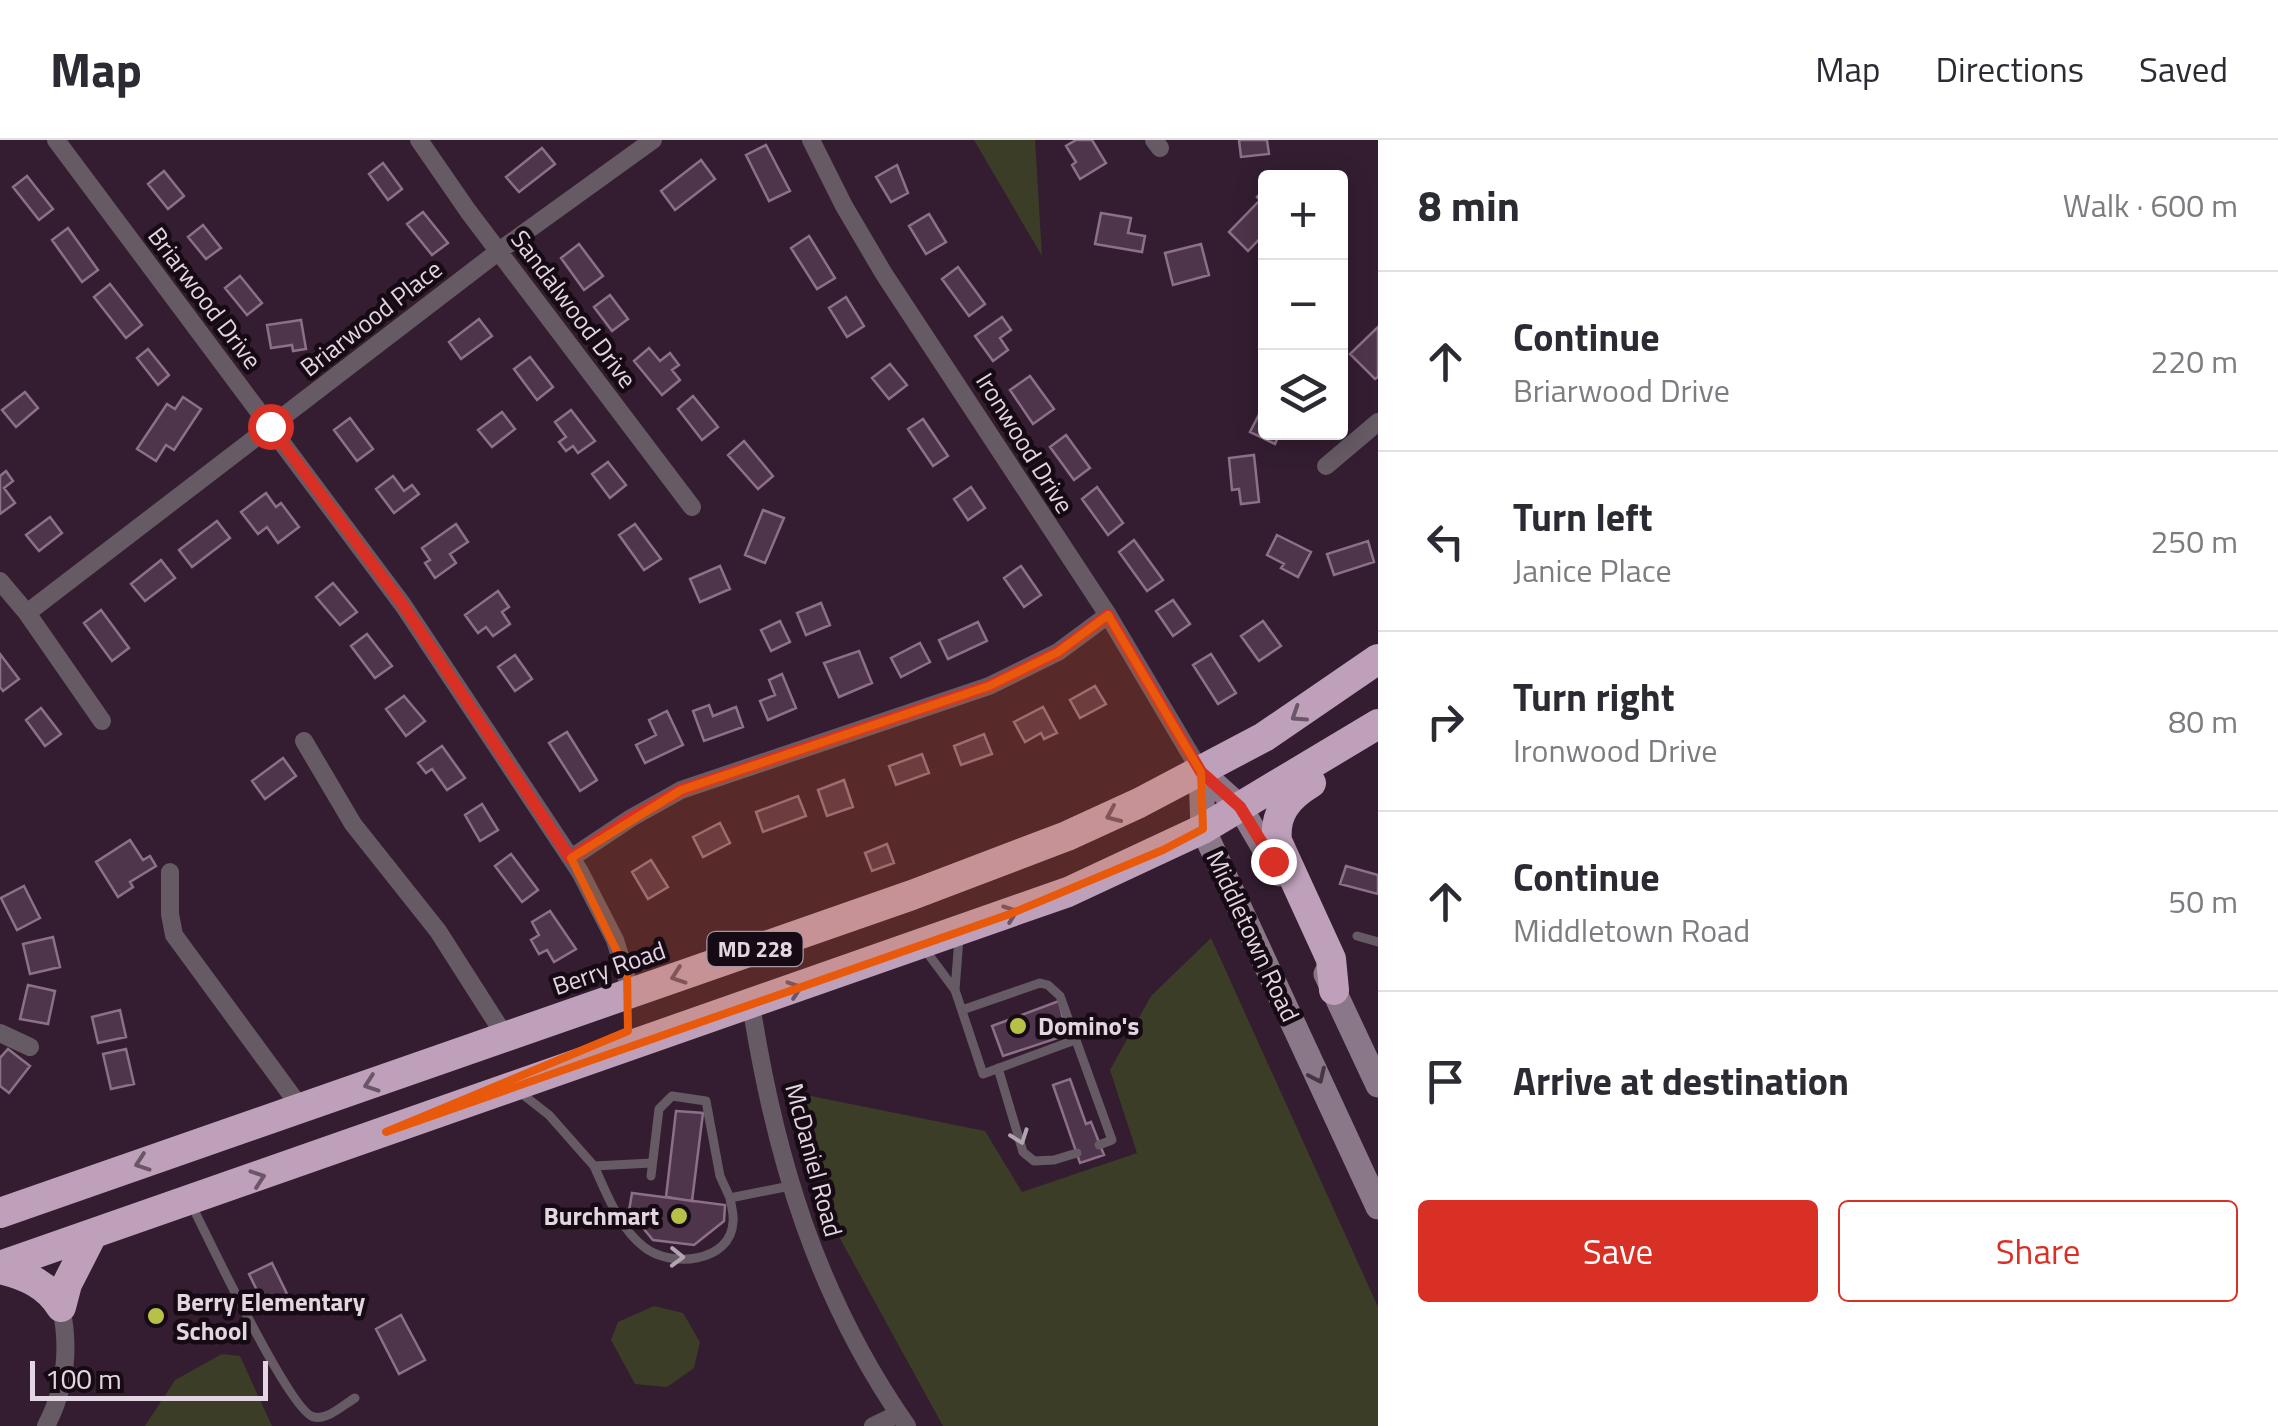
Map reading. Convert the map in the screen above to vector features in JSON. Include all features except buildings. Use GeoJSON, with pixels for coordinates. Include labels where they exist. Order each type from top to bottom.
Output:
{"type":"FeatureCollection","features":[{"type":"Feature","properties":{"kind":"highway","name":"Berry Road"},"geometry":{"type":"LineString","coordinates":[[0,1213],[991,866],[1103,820],[1201,772],[1279,728],[1378,659]]}},
{"type":"Feature","properties":{"kind":"highway","name":"MD 228"},"geometry":{"type":"LineString","coordinates":[[0,1268],[1068,892],[1203,829],[1378,724]]}},
{"type":"Feature","properties":{"kind":"highway"},"geometry":{"type":"LineString","coordinates":[[1334,990],[1332,959],[1278,841],[1277,823],[1293,795],[1372,744],[1378,724]]}},
{"type":"Feature","properties":{"kind":"highway"},"geometry":{"type":"LineString","coordinates":[[386,1132],[515,1074],[617,1039],[628,1032],[634,1020],[631,992]]}},
{"type":"Feature","properties":{"kind":"highway"},"geometry":{"type":"LineString","coordinates":[[61,1308],[73,1270],[92,1235]]}},
{"type":"Feature","properties":{"kind":"highway"},"geometry":{"type":"LineString","coordinates":[[0,1268],[38,1283],[53,1294],[61,1308]]}},
{"type":"Feature","properties":{"kind":"main road","name":"Middletown Road"},"geometry":{"type":"LineString","coordinates":[[1201,772],[1240,807],[1273,861],[1378,1085]]}},
{"type":"Feature","properties":{"kind":"main road","name":"Middletown Road"},"geometry":{"type":"LineString","coordinates":[[1201,772],[1203,829],[1378,1207]]}},
{"type":"Feature","properties":{"kind":"street","name":"Briarwood Drive"},"geometry":{"type":"LineString","coordinates":[[56,140],[403,605],[570,858],[610,930],[631,992]]}},
{"type":"Feature","properties":{"kind":"street","name":"Sandalwood Drive"},"geometry":{"type":"LineString","coordinates":[[419,140],[692,507]]}},
{"type":"Feature","properties":{"kind":"street","name":"Briarwood Place"},"geometry":{"type":"LineString","coordinates":[[27,613],[499,252],[653,140]]}},
{"type":"Feature","properties":{"kind":"street","name":"Ironwood Drive"},"geometry":{"type":"LineString","coordinates":[[811,140],[884,274],[1108,615],[1201,772]]}},
{"type":"Feature","properties":{"kind":"street"},"geometry":{"type":"LineString","coordinates":[[1326,466],[1378,422]]}},
{"type":"Feature","properties":{"kind":"street"},"geometry":{"type":"LineString","coordinates":[[0,581],[102,721]]}},
{"type":"Feature","properties":{"kind":"street"},"geometry":{"type":"LineString","coordinates":[[570,858],[681,790],[989,686],[1058,652],[1108,615]]}},
{"type":"Feature","properties":{"kind":"street"},"geometry":{"type":"LineString","coordinates":[[304,741],[353,824],[438,931],[505,1036]]}},
{"type":"Feature","properties":{"kind":"street"},"geometry":{"type":"LineString","coordinates":[[170,872],[174,935],[301,1108]]}},
{"type":"Feature","properties":{"kind":"street","name":"McDaniel Road"},"geometry":{"type":"LineString","coordinates":[[751,1004],[790,1186],[814,1257],[835,1303],[902,1420]]}},
{"type":"Feature","properties":{"kind":"street"},"geometry":{"type":"LineString","coordinates":[[0,1033],[30,1047]]}},
{"type":"Feature","properties":{"kind":"street"},"geometry":{"type":"LineString","coordinates":[[46,1426],[66,1366],[61,1308]]}},
{"type":"Feature","properties":{"kind":"street"},"geometry":{"type":"LineString","coordinates":[[873,1426],[902,1420]]}},
{"type":"Feature","properties":{"kind":"lane"},"geometry":{"type":"LineString","coordinates":[[955,990],[960,932]]}},
{"type":"Feature","properties":{"kind":"lane"},"geometry":{"type":"LineString","coordinates":[[1356,936],[1378,942]]}},
{"type":"Feature","properties":{"kind":"lane"},"geometry":{"type":"LineString","coordinates":[[922,945],[955,990],[983,1074],[1075,1040]]}},
{"type":"Feature","properties":{"kind":"lane"},"geometry":{"type":"LineString","coordinates":[[962,1010],[1040,983],[1060,996],[1112,1140],[1100,1144]]}},
{"type":"Feature","properties":{"kind":"lane"},"geometry":{"type":"LineString","coordinates":[[998,1068],[1024,1152],[1034,1161],[1054,1160],[1077,1152]]}},
{"type":"Feature","properties":{"kind":"lane"},"geometry":{"type":"LineString","coordinates":[[514,1088],[549,1115],[594,1166],[619,1219],[640,1244],[656,1256],[681,1260],[715,1253],[734,1224],[706,1102],[672,1096],[659,1108],[651,1176]]}},
{"type":"Feature","properties":{"kind":"lane"},"geometry":{"type":"LineString","coordinates":[[594,1166],[652,1163]]}},
{"type":"Feature","properties":{"kind":"lane"},"geometry":{"type":"LineString","coordinates":[[730,1198],[790,1186]]}},
{"type":"Feature","properties":{"kind":"lane"},"geometry":{"type":"LineString","coordinates":[[190,1202],[280,1378],[303,1413],[314,1418],[326,1416],[355,1398]]}},
{"type":"Feature","properties":{"kind":"highlighted area"},"geometry":{"type":"Polygon","coordinates":[[[1108,615],[1201,772],[1203,829],[1163,850],[1010,914],[386,1132],[628,1031],[627,972],[571,858],[681,790],[989,686],[1058,652],[1108,615]]]}},
{"type":"Feature","properties":{"kind":"green space"},"geometry":{"type":"Polygon","coordinates":[[[974,140],[1035,140],[1042,256],[974,140]]]}},
{"type":"Feature","properties":{"kind":"green space"},"geometry":{"type":"Polygon","coordinates":[[[1211,938],[1378,1307],[1378,1426],[943,1426],[826,1213],[791,1092],[985,1131],[1022,1192],[1137,1153],[1110,1070],[1151,996],[1211,938]]]}},
{"type":"Feature","properties":{"kind":"green space"},"geometry":{"type":"Polygon","coordinates":[[[654,1306],[683,1313],[700,1342],[694,1368],[667,1387],[635,1384],[611,1340],[618,1322],[654,1306]]]}},
{"type":"Feature","properties":{"kind":"green space"},"geometry":{"type":"Polygon","coordinates":[[[222,1354],[240,1356],[272,1426],[145,1426],[175,1380],[222,1354]]]}},
{"type":"Feature","properties":{"kind":"place","name":"Domino's"},"geometry":{"type":"Point","coordinates":[1018,1026]}},
{"type":"Feature","properties":{"kind":"place","name":"Burchmart"},"geometry":{"type":"Point","coordinates":[679,1216]}},
{"type":"Feature","properties":{"kind":"place","name":"Berry Elementary School"},"geometry":{"type":"Point","coordinates":[156,1316]}},
{"type":"Feature","properties":{"kind":"route"},"geometry":{"type":"LineString","coordinates":[[270,426],[403,605],[570,858],[681,790],[989,686],[1058,652],[1108,615],[1201,772],[1240,807],[1273,861]]}}]}
